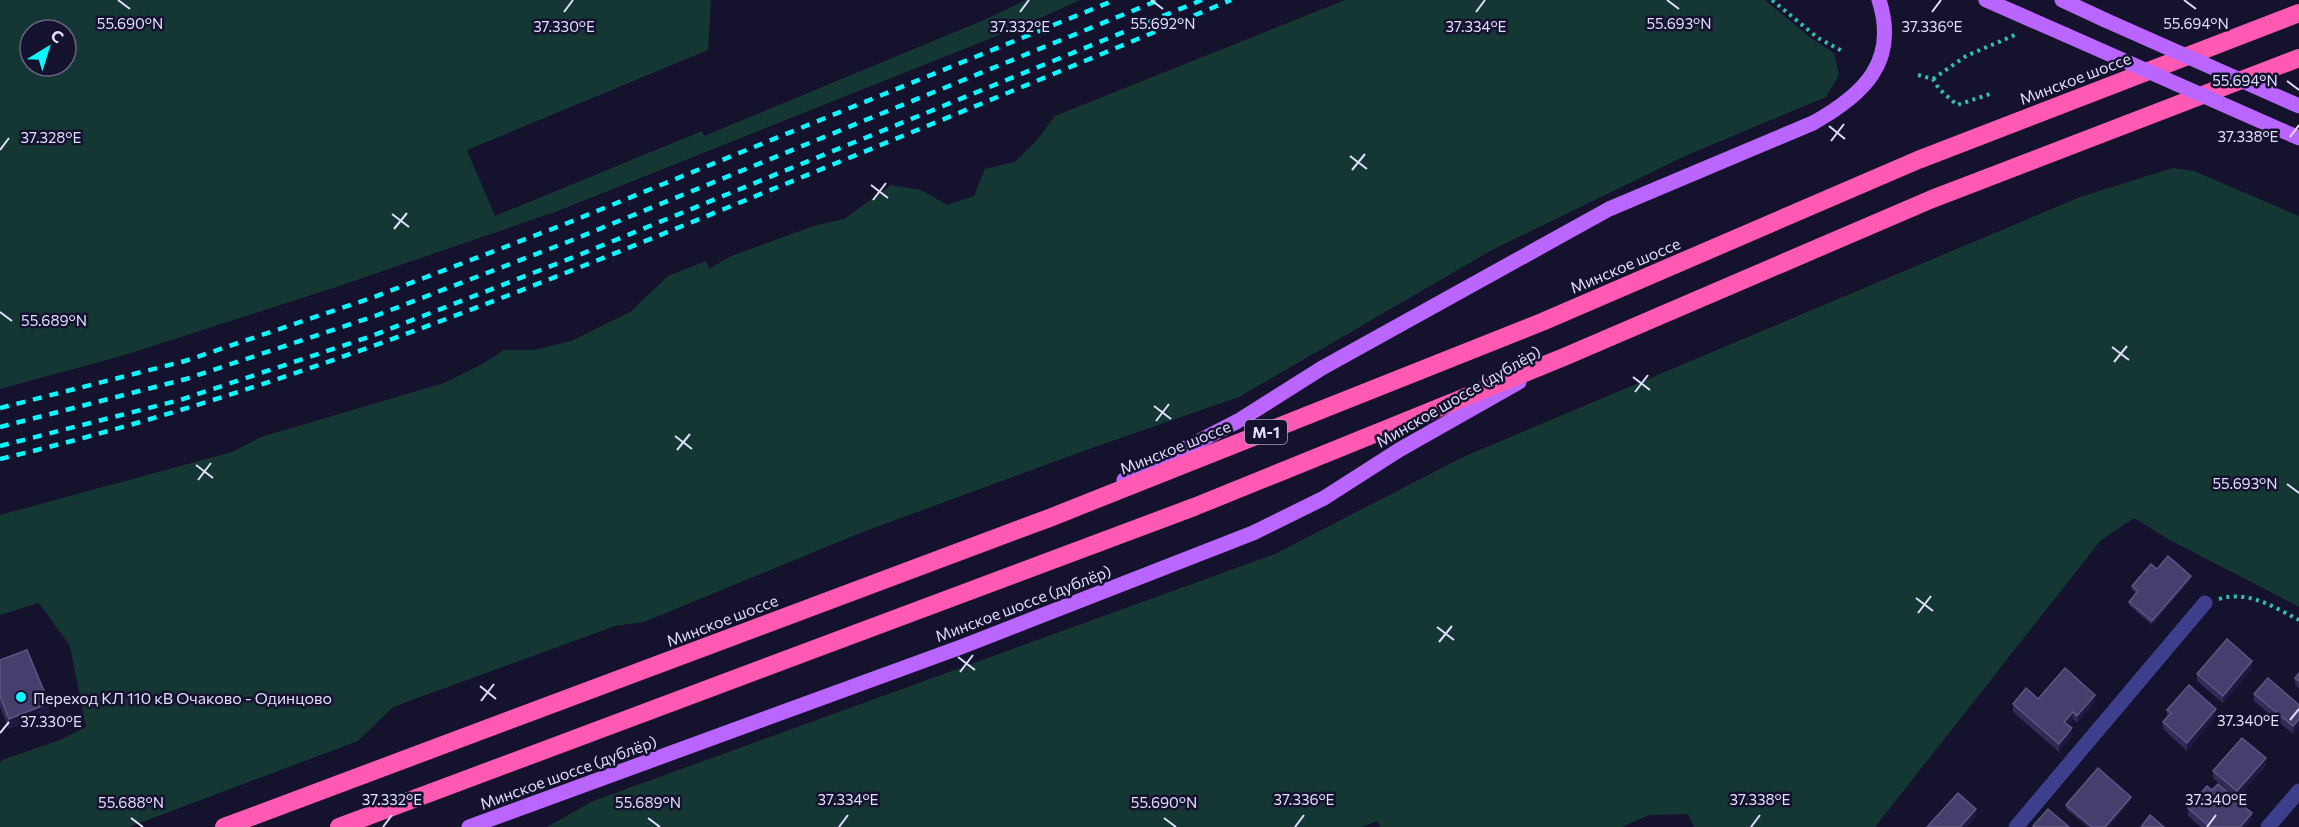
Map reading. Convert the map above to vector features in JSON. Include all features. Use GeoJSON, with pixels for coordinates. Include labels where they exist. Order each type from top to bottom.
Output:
{"type":"FeatureCollection","features":[{"type":"Feature","properties":{"kind":"highway","name":"Минское шоссе"},"geometry":{"type":"LineString","coordinates":[[224,827],[1052,517],[1542,322],[1918,159],[2299,14]]}},
{"type":"Feature","properties":{"kind":"highway","name":"М-1"},"geometry":{"type":"LineString","coordinates":[[339,827],[1194,507],[1564,357],[1932,199],[2299,58]]}},
{"type":"Feature","properties":{"kind":"main road"},"geometry":{"type":"LineString","coordinates":[[1052,517],[1238,421],[1322,368],[1609,209],[1813,123],[1839,108],[1866,85],[1880,62],[1886,34],[1879,0]]}},
{"type":"Feature","properties":{"kind":"main road"},"geometry":{"type":"LineString","coordinates":[[1986,0],[2299,138]]}},
{"type":"Feature","properties":{"kind":"main road"},"geometry":{"type":"LineString","coordinates":[[2062,0],[2299,106]]}},
{"type":"Feature","properties":{"kind":"main road","name":"Минское шоссе (дублёр)"},"geometry":{"type":"LineString","coordinates":[[469,827],[503,821],[1254,533],[1324,498],[1399,450],[1564,357]]}},
{"type":"Feature","properties":{"kind":"street"},"geometry":{"type":"LineString","coordinates":[[2016,827],[2205,603]]}},
{"type":"Feature","properties":{"kind":"street"},"geometry":{"type":"LineString","coordinates":[[2268,827],[2299,791]]}},
{"type":"Feature","properties":{"kind":"path"},"geometry":{"type":"LineString","coordinates":[[1772,0],[1818,38],[1844,52]]}},
{"type":"Feature","properties":{"kind":"path"},"geometry":{"type":"LineString","coordinates":[[1934,80],[1966,56],[2015,34]]}},
{"type":"Feature","properties":{"kind":"path"},"geometry":{"type":"LineString","coordinates":[[1918,75],[1934,80],[1939,89],[1957,105],[1990,94]]}},
{"type":"Feature","properties":{"kind":"path"},"geometry":{"type":"LineString","coordinates":[[2205,603],[2226,597],[2260,599],[2299,620]]}},
{"type":"Feature","properties":{"kind":"green space"},"geometry":{"type":"Polygon","coordinates":[[[0,0],[711,0],[708,50],[467,150],[495,216],[702,131],[704,136],[984,20],[1026,0],[1080,0],[1034,21],[555,212],[339,286],[128,354],[0,389],[0,0]]]}},
{"type":"Feature","properties":{"kind":"green space"},"geometry":{"type":"Polygon","coordinates":[[[1345,0],[1765,0],[1811,38],[1834,53],[1839,75],[1826,97],[1685,156],[1492,250],[1239,397],[860,533],[644,622],[615,626],[393,707],[358,741],[129,827],[0,827],[0,763],[2,760],[60,740],[86,727],[70,646],[39,603],[0,615],[0,515],[232,452],[261,437],[444,383],[504,350],[535,350],[571,341],[630,312],[668,276],[706,261],[709,269],[731,256],[814,226],[844,219],[891,185],[921,190],[947,205],[974,196],[985,169],[1015,162],[1037,140],[1055,116],[1345,0]]]}},
{"type":"Feature","properties":{"kind":"green space"},"geometry":{"type":"Polygon","coordinates":[[[2173,168],[2194,171],[2299,216],[2299,607],[2168,539],[2134,518],[2101,540],[1875,827],[1694,827],[1688,814],[1649,815],[1622,827],[1380,827],[1377,821],[1362,827],[547,827],[593,801],[1275,554],[1463,457],[2080,197],[2173,168]]]}},
{"type":"Feature","properties":{"kind":"building"},"geometry":{"type":"Polygon","coordinates":[[[2168,556],[2191,576],[2152,621],[2129,602],[2138,591],[2132,586],[2151,564],[2157,569],[2168,556]]]}},
{"type":"Feature","properties":{"kind":"building"},"geometry":{"type":"Polygon","coordinates":[[[2227,639],[2252,661],[2223,696],[2197,674],[2227,639]]]}},
{"type":"Feature","properties":{"kind":"building","name":"Переход КЛ 110 кВ Очаково - Одинцово"},"geometry":{"type":"Polygon","coordinates":[[[27,650],[49,703],[9,719],[0,696],[0,660],[27,650]]]}},
{"type":"Feature","properties":{"kind":"building"},"geometry":{"type":"Polygon","coordinates":[[[2065,668],[2095,695],[2077,716],[2073,712],[2064,722],[2072,728],[2059,744],[2013,704],[2026,688],[2038,699],[2065,668]]]}},
{"type":"Feature","properties":{"kind":"building"},"geometry":{"type":"Polygon","coordinates":[[[2268,678],[2299,705],[2299,719],[2293,726],[2254,694],[2268,678]]]}},
{"type":"Feature","properties":{"kind":"building"},"geometry":{"type":"Polygon","coordinates":[[[2189,685],[2216,709],[2187,743],[2163,722],[2171,713],[2167,710],[2189,685]]]}},
{"type":"Feature","properties":{"kind":"building"},"geometry":{"type":"Polygon","coordinates":[[[2242,738],[2266,758],[2237,791],[2213,771],[2242,738]]]}},
{"type":"Feature","properties":{"kind":"building"},"geometry":{"type":"Polygon","coordinates":[[[2098,768],[2131,797],[2105,827],[2092,827],[2066,805],[2098,768]]]}},
{"type":"Feature","properties":{"kind":"building"},"geometry":{"type":"Polygon","coordinates":[[[2218,784],[2252,813],[2240,827],[2210,827],[2188,808],[2207,786],[2212,790],[2218,784]]]}},
{"type":"Feature","properties":{"kind":"building"},"geometry":{"type":"Polygon","coordinates":[[[1958,793],[1976,809],[1960,827],[1927,827],[1958,793]]]}},
{"type":"Feature","properties":{"kind":"building"},"geometry":{"type":"Polygon","coordinates":[[[2048,809],[2069,827],[2034,827],[2048,809]]]}},
{"type":"Feature","properties":{"kind":"building"},"geometry":{"type":"Polygon","coordinates":[[[2150,815],[2164,827],[2141,827],[2150,815]]]}},
{"type":"Feature","properties":{"kind":"railway"},"geometry":{"type":"LineString","coordinates":[[0,408],[185,361],[374,297],[565,224],[1115,0]]}},
{"type":"Feature","properties":{"kind":"railway"},"geometry":{"type":"LineString","coordinates":[[0,427],[186,379],[375,316],[570,241],[1159,0]]}},
{"type":"Feature","properties":{"kind":"railway"},"geometry":{"type":"LineString","coordinates":[[0,446],[180,400],[369,337],[574,257],[1202,0]]}},
{"type":"Feature","properties":{"kind":"railway"},"geometry":{"type":"LineString","coordinates":[[0,459],[185,409],[276,380],[456,315],[724,209],[1231,0]]}},
{"type":"Feature","properties":{"kind":"place","name":"Переход КЛ 110 кВ Очаково - Одинцово"},"geometry":{"type":"Point","coordinates":[21,697]}}]}
